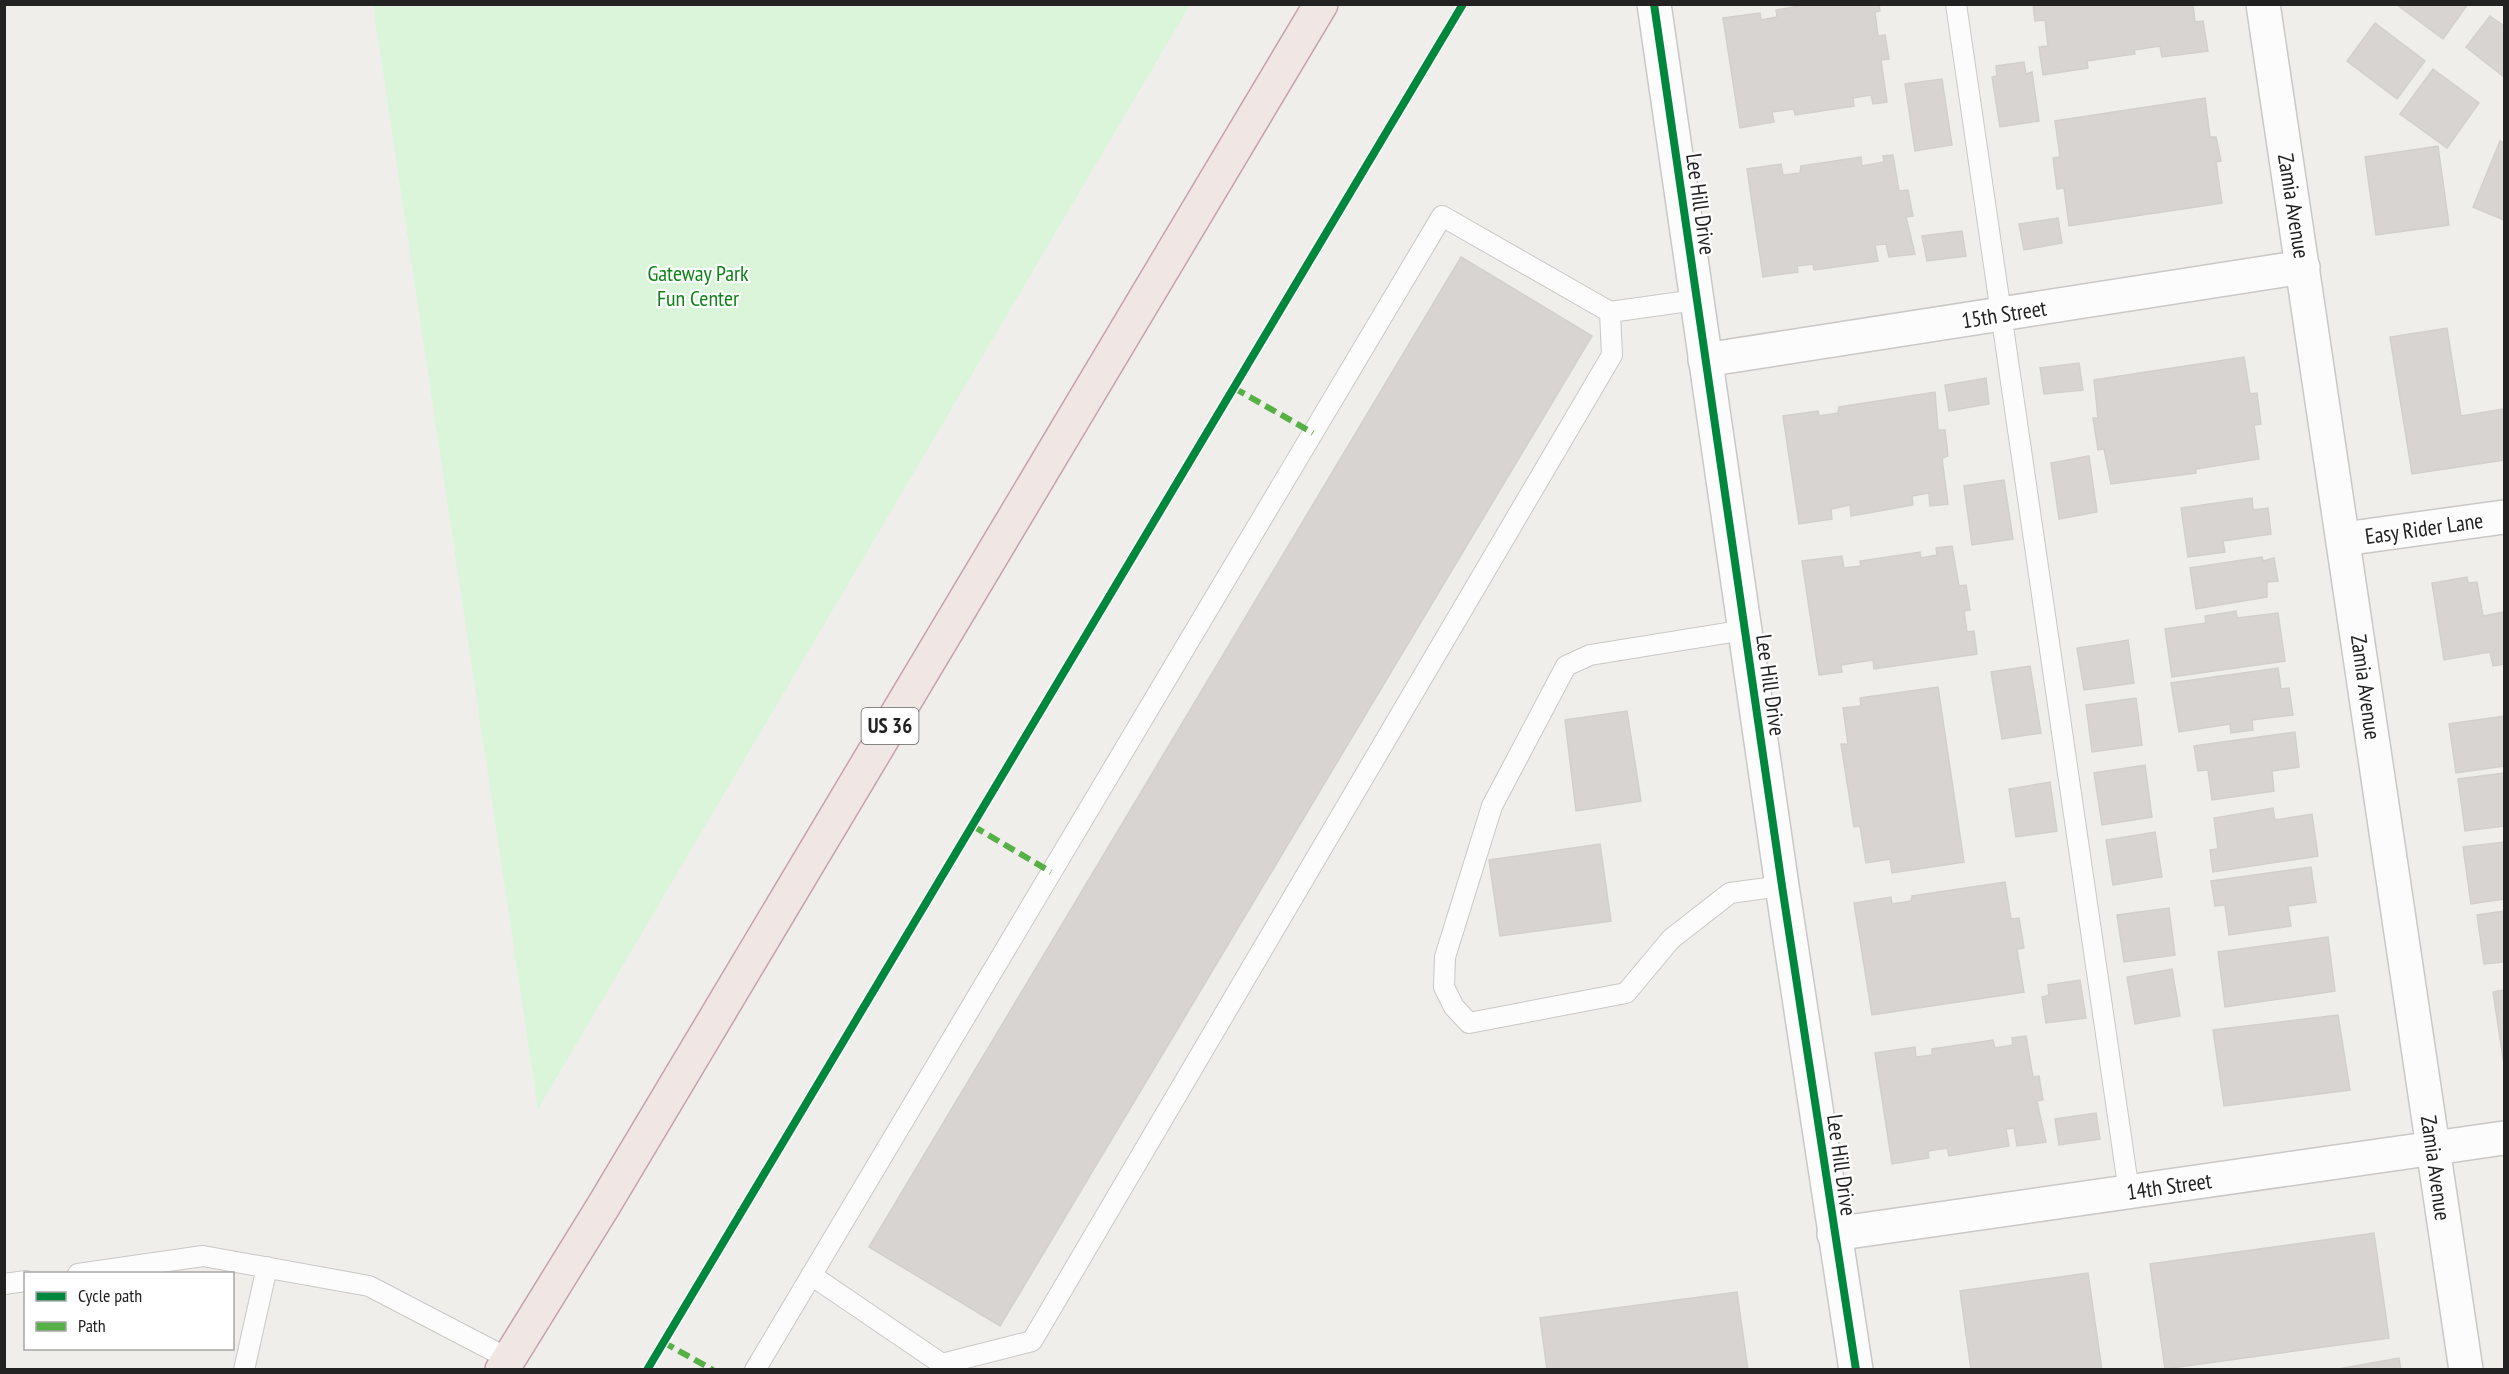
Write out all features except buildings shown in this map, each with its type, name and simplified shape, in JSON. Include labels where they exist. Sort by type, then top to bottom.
[{"type":"highway","name":"US 36","points":[[506,1364],[604,1205],[1321,4]]},
{"type":"street","name":"Lee Hill Drive","points":[[1654,4],[1782,886],[1856,1370]]},
{"type":"street","name":"Zamia Avenue","points":[[2263,4],[2466,1370]]},
{"type":"street","name":"15th Street","points":[[1705,360],[2303,267]]},
{"type":"street","name":"Easy Rider Lane","points":[[2344,539],[2505,517]]},
{"type":"street","name":"14th Street","points":[[1834,1234],[2505,1138]]},
{"type":"lane","points":[[1956,4],[2129,1192]]},
{"type":"lane","points":[[755,1370],[1442,216],[1610,312],[1696,300]]},
{"type":"lane","points":[[811,1275],[942,1364],[1032,1341],[1612,355],[1610,312]]},
{"type":"lane","points":[[1745,630],[1590,655],[1566,666],[1492,806],[1445,957],[1444,987],[1454,1007],[1469,1023],[1626,993],[1671,939],[1730,893],[1782,886]]},
{"type":"lane","points":[[92,1272],[203,1256],[369,1286],[506,1364]]},
{"type":"lane","points":[[244,1370],[267,1267]]},
{"type":"lane","points":[[4,1284],[24,1281]]},
{"type":"green space","name":"Gateway Park Fun Center","points":[[373,5],[1190,5],[538,1109]]},
{"type":"marked path","points":[[1234,388],[1313,433]]},
{"type":"marked path","points":[[973,826],[1051,872]]},
{"type":"marked path","points":[[663,1342],[713,1370]]},
{"type":"cycle path","points":[[647,1370],[1463,4]]},
{"type":"cycle path","points":[[1654,4],[1782,886],[1856,1370]]}]
